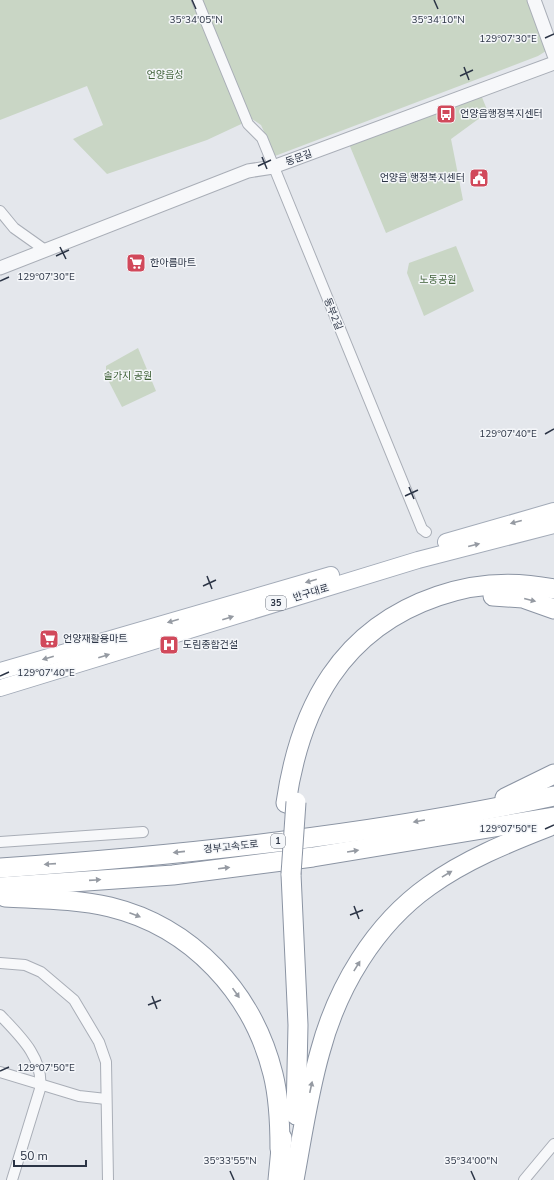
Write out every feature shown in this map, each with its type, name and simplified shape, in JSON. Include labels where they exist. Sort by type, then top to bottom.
[{"type":"highway","points":[[278,1180],[286,1087],[286,874],[294,760],[310,712],[334,672],[350,650],[371,631],[411,607],[459,590],[506,584],[554,589]]},
{"type":"highway","points":[[291,802],[325,708],[348,673],[382,638],[423,613],[441,606],[464,600],[510,596],[531,600],[554,609]]},
{"type":"highway","points":[[452,815],[502,799],[554,774]]},
{"type":"highway","name":"경부고속도로","points":[[0,868],[123,858],[312,838],[452,815],[554,796]]},
{"type":"highway","name":"경부고속도로","points":[[0,887],[173,875],[313,857],[554,817]]},
{"type":"highway","points":[[293,1180],[311,1088],[326,1033],[348,981],[374,941],[404,906],[444,876],[491,850],[554,825]]},
{"type":"highway","points":[[286,874],[298,1048],[293,1180]]},
{"type":"highway","points":[[0,896],[73,901],[121,910],[168,931],[200,953],[224,977],[236,992],[261,1038],[276,1086],[280,1119],[280,1149]]},
{"type":"main road","name":"반구대로","points":[[0,671],[554,511]]},
{"type":"main road","name":"반구대로","points":[[0,688],[418,560],[554,525]]},
{"type":"street","name":"동부2길","points":[[197,0],[248,124],[262,138],[393,461],[422,529],[426,532]]},
{"type":"street","points":[[534,0],[554,55]]},
{"type":"street","name":"동문길","points":[[0,268],[248,171],[273,167],[554,63]]},
{"type":"street","points":[[0,211],[14,228],[45,250]]},
{"type":"street","points":[[0,842],[143,832]]},
{"type":"street","points":[[0,963],[25,965],[41,972],[74,1000],[101,1048],[106,1062],[108,1180]]},
{"type":"street","points":[[0,1016],[29,1047],[41,1077],[12,1180]]},
{"type":"street","points":[[0,1072],[78,1096],[106,1099]]},
{"type":"street","points":[[524,1180],[554,1144]]},
{"type":"green space","name":"언양읍성","points":[[0,0],[528,0],[546,51],[538,56],[275,156],[261,125],[252,119],[207,140],[107,174],[73,139],[103,125],[87,86],[0,120]]},
{"type":"green space","points":[[481,95],[488,112],[451,139],[463,200],[386,233],[349,144]]},
{"type":"green space","name":"노동공원","points":[[456,246],[474,291],[424,316],[407,273],[409,263]]},
{"type":"green space","name":"솔가지 공원","points":[[138,348],[156,391],[122,407],[106,376],[106,366]]},
{"type":"place","name":"언양읍행정복지센터","points":[[446,114]]},
{"type":"place","name":"언양읍 행정복지센터","points":[[479,178]]},
{"type":"place","name":"한아름마트","points":[[136,263]]},
{"type":"place","name":"언양재활용마트","points":[[49,639]]},
{"type":"place","name":"도림종합건설","points":[[169,645]]}]
